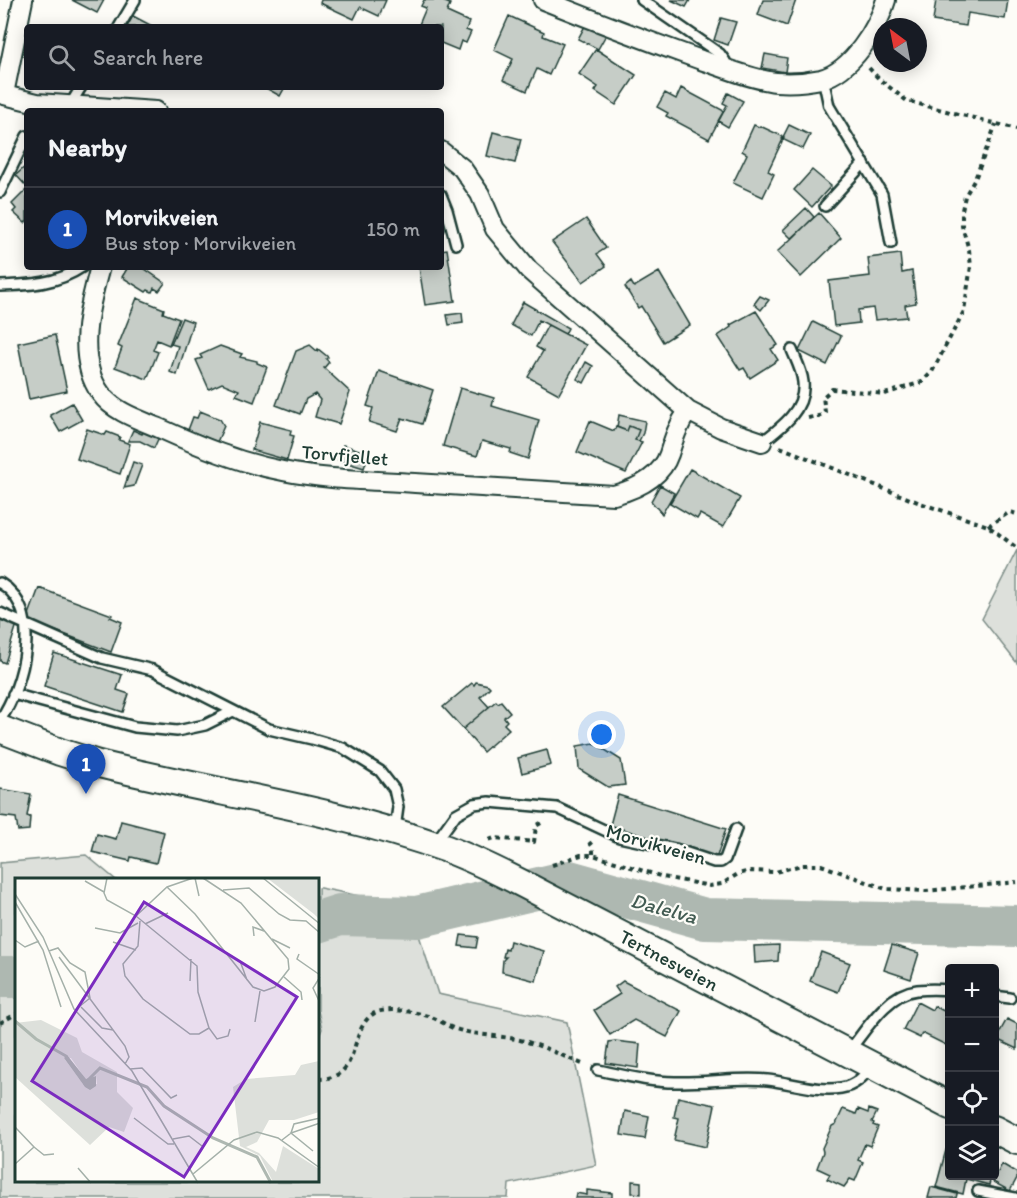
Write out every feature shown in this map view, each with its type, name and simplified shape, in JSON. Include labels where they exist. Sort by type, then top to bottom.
[{"type":"main road","points":[[0,729],[60,752],[128,771],[346,819],[434,845]]},
{"type":"main road","name":"Tertnesveien","points":[[434,845],[489,867],[945,1103]]},
{"type":"main road","points":[[999,1132],[1017,1141]]},
{"type":"street","points":[[23,0],[2,94],[38,107],[69,105],[112,108]]},
{"type":"street","points":[[543,0],[727,69],[774,82],[800,82],[824,78],[843,67],[856,54],[881,17],[886,0]]},
{"type":"street","points":[[444,153],[462,168],[480,194],[495,229],[529,270],[688,411],[721,428],[762,442]]},
{"type":"street","name":"Torvfjellet","points":[[99,270],[91,298],[87,340],[88,363],[101,395],[110,404],[128,414],[201,447],[284,472],[341,478],[614,495],[648,482],[659,470],[668,457],[674,435],[688,411]]},
{"type":"lane","points":[[120,24],[135,0]]},
{"type":"lane","points":[[642,0],[720,54],[727,69]]},
{"type":"lane","points":[[824,78],[828,106],[882,194],[891,243]]},
{"type":"lane","points":[[69,105],[79,90]]},
{"type":"lane","points":[[0,192],[24,142]]},
{"type":"lane","points":[[825,206],[864,163]]},
{"type":"lane","points":[[444,202],[456,244]]},
{"type":"lane","points":[[0,286],[50,282],[78,270]]},
{"type":"lane","points":[[762,442],[794,414],[803,393],[803,380],[792,350]]},
{"type":"lane","points":[[0,583],[10,589],[26,624],[24,661],[13,694],[0,720]]},
{"type":"lane","points":[[0,614],[102,658],[153,670],[269,729],[343,748],[380,771],[394,789],[398,807],[395,832]]},
{"type":"lane","points":[[13,694],[135,727],[177,731],[205,725],[233,711]]},
{"type":"lane","name":"Morvikveien","points":[[434,845],[456,814],[474,804],[489,802],[557,808],[619,837],[675,849],[714,862],[721,862],[725,859],[736,829]]},
{"type":"lane","points":[[848,1053],[886,1006],[902,994],[915,990],[945,990]]},
{"type":"lane","points":[[999,997],[1010,998]]},
{"type":"lane","points":[[598,1070],[673,1082],[728,1079],[767,1080],[818,1088],[842,1088],[857,1082],[873,1065]]},
{"type":"lane","points":[[978,1191],[1016,1198]]},
{"type":"path","points":[[856,54],[879,79],[908,101],[1017,129]]},
{"type":"path","points":[[794,414],[802,418],[823,415],[825,412],[823,397],[832,390],[885,394],[922,382],[932,372],[964,311],[971,266],[962,226],[962,210],[965,196],[975,179],[996,124]]},
{"type":"path","points":[[762,442],[786,449],[920,503],[988,526],[1017,548]]},
{"type":"path","points":[[988,526],[1010,512],[1017,514]]},
{"type":"path","points":[[487,842],[494,838],[534,842],[538,824],[550,825]]},
{"type":"path","points":[[587,840],[593,847],[593,855]]},
{"type":"path","points":[[552,865],[581,855],[593,855],[663,877],[710,886],[722,884],[738,874],[751,871],[775,872],[802,865],[821,864],[886,889],[926,891],[1017,882]]},
{"type":"path","points":[[320,1079],[327,1079],[342,1072],[351,1060],[364,1022],[374,1013],[384,1010],[431,1017],[457,1030],[520,1040],[598,1070]]},
{"type":"path","points":[[0,1023],[15,1015]]},
{"type":"shaded area","points":[[1017,550],[1017,663],[982,619]]},
{"type":"shaded area","points":[[86,855],[114,878],[15,878],[15,1183],[320,1183],[320,1034],[322,1029],[320,1020],[320,888],[380,900],[417,929],[438,994],[567,1022],[596,1165],[509,1184],[508,1198],[0,1198],[0,863]]},
{"type":"building","points":[[72,0],[104,0],[97,13]]},
{"type":"building","points":[[321,0],[386,0],[379,16],[360,7],[354,19],[320,3]]},
{"type":"building","points":[[424,0],[440,0],[450,4],[447,12],[469,22],[466,30],[471,32],[466,43],[461,41],[458,50],[444,44],[444,24],[419,24],[426,8],[421,6]]},
{"type":"building","points":[[671,0],[690,0],[686,7]]},
{"type":"building","points":[[763,0],[796,0],[787,26],[758,15]]},
{"type":"building","points":[[936,0],[1008,0],[1005,19],[968,13],[966,26],[933,21]]},
{"type":"building","points":[[133,16],[148,24],[129,24]]},
{"type":"building","points":[[509,16],[544,32],[543,36],[563,44],[549,75],[537,69],[527,91],[503,80],[513,59],[494,50]]},
{"type":"building","points":[[721,18],[736,22],[728,45],[714,40]]},
{"type":"building","points":[[585,26],[607,33],[598,49],[578,39]]},
{"type":"building","points":[[596,49],[636,75],[616,105],[595,91],[598,87],[579,74]]},
{"type":"building","points":[[765,54],[787,58],[785,72],[762,68]]},
{"type":"building","points":[[681,88],[724,111],[709,139],[666,116],[668,113],[657,107],[665,93],[676,99]]},
{"type":"building","points":[[269,90],[283,90],[280,96]]},
{"type":"building","points":[[728,93],[743,101],[728,127],[718,121],[727,105],[723,103]]},
{"type":"building","points":[[754,125],[784,137],[768,171],[774,174],[763,197],[733,183],[747,154],[742,151]]},
{"type":"building","points":[[789,125],[810,135],[803,149],[782,139]]},
{"type":"building","points":[[493,132],[521,139],[515,163],[487,156]]},
{"type":"building","points":[[24,168],[24,184],[16,175]]},
{"type":"building","points":[[812,170],[831,186],[812,207],[794,190]]},
{"type":"building","points":[[24,192],[24,222],[13,212],[16,209],[12,204]]},
{"type":"building","points":[[806,208],[814,217],[792,239],[783,230]]},
{"type":"building","points":[[819,213],[841,238],[801,277],[777,252]]},
{"type":"building","points":[[586,219],[606,248],[597,254],[606,266],[583,282],[552,242]]},
{"type":"building","points":[[447,249],[455,301],[425,305],[419,270],[444,270],[444,250]]},
{"type":"building","points":[[900,254],[902,273],[912,271],[916,303],[905,305],[907,317],[875,320],[873,308],[858,310],[859,323],[834,326],[829,281],[870,276],[868,258]]},
{"type":"building","points":[[126,270],[146,270],[165,283],[159,291],[154,288],[152,292],[148,290],[146,292],[122,277]]},
{"type":"building","points":[[659,272],[690,325],[663,342],[641,306],[638,308],[625,287],[631,282],[634,287]]},
{"type":"building","points":[[760,296],[769,300],[761,310],[754,304]]},
{"type":"building","points":[[137,298],[164,309],[163,313],[179,319],[169,345],[157,340],[153,350],[158,352],[147,379],[115,367],[122,348],[118,346]]},
{"type":"building","points":[[523,302],[568,328],[565,334],[539,320],[531,336],[511,325]]},
{"type":"building","points":[[756,311],[778,345],[771,349],[778,360],[750,378],[744,368],[740,370],[718,336],[731,327],[730,325]]},
{"type":"building","points":[[462,313],[463,323],[449,325],[447,315]]},
{"type":"building","points":[[182,318],[193,322],[177,375],[170,372],[178,346],[171,344]]},
{"type":"building","points":[[813,322],[841,336],[827,365],[799,351]]},
{"type":"building","points":[[548,325],[586,345],[559,394],[528,377],[543,351],[536,347]]},
{"type":"building","points":[[55,335],[67,391],[29,399],[18,343]]},
{"type":"building","points":[[310,345],[328,357],[326,359],[329,362],[324,368],[350,392],[339,424],[315,417],[320,400],[315,394],[306,399],[300,414],[276,405],[296,351]]},
{"type":"building","points":[[220,346],[242,354],[240,357],[257,361],[267,367],[254,402],[236,395],[239,390],[222,383],[209,389],[196,360],[202,358],[200,355]]},
{"type":"building","points":[[586,362],[593,366],[584,383],[577,379]]},
{"type":"building","points":[[379,371],[433,390],[422,424],[402,418],[397,431],[369,422],[373,408],[367,406]]},
{"type":"building","points":[[460,388],[494,398],[492,406],[539,420],[528,459],[510,453],[511,449],[482,441],[477,456],[443,446]]},
{"type":"building","points":[[72,403],[82,420],[60,432],[50,415]]},
{"type":"building","points":[[200,411],[220,419],[224,426],[217,442],[188,430],[193,417],[197,418]]},
{"type":"building","points":[[619,415],[645,421],[639,441],[635,440],[639,430],[629,426],[627,431],[617,427]]},
{"type":"building","points":[[590,421],[614,431],[616,427],[627,431],[629,426],[639,430],[635,440],[642,442],[626,473],[577,452]]},
{"type":"building","points":[[260,422],[291,430],[290,435],[294,436],[287,460],[252,450]]},
{"type":"building","points":[[87,429],[105,435],[107,432],[130,444],[120,474],[77,459]]},
{"type":"building","points":[[133,430],[142,434],[144,431],[159,437],[154,448],[140,441],[128,441]]},
{"type":"building","points":[[343,445],[369,453],[364,468],[338,460]]},
{"type":"building","points":[[133,462],[142,465],[134,486],[124,488]]},
{"type":"building","points":[[690,469],[740,498],[723,527],[700,514],[697,519],[670,503]]},
{"type":"building","points":[[660,485],[674,493],[662,514],[651,501]]},
{"type":"building","points":[[39,588],[112,615],[110,617],[122,622],[111,652],[27,620]]},
{"type":"building","points":[[0,619],[17,624],[5,663],[0,661]]},
{"type":"building","points":[[54,653],[122,675],[117,690],[129,694],[123,712],[44,686]]},
{"type":"building","points":[[476,682],[490,687],[480,697],[489,707],[463,729],[443,707]]},
{"type":"building","points":[[496,701],[498,703],[501,701],[510,712],[504,717],[507,721],[504,724],[509,729],[483,752],[463,729]]},
{"type":"building","points":[[594,743],[621,760],[625,785],[608,787],[579,769],[577,746]]},
{"type":"building","points":[[547,750],[551,765],[522,773],[518,758]]},
{"type":"building","points":[[0,789],[31,794],[27,816],[30,817],[29,830],[18,831],[16,818],[0,816]]},
{"type":"building","points":[[618,795],[726,829],[716,859],[610,825]]},
{"type":"building","points":[[121,821],[164,832],[156,863],[131,857],[130,861],[92,852],[97,834],[116,839]]},
{"type":"building","points":[[461,935],[478,937],[476,948],[459,946]]},
{"type":"building","points":[[510,941],[544,951],[536,981],[502,972],[503,960],[506,957],[503,957],[505,949],[508,950]]},
{"type":"building","points":[[779,945],[778,961],[755,963],[754,946]]},
{"type":"building","points":[[892,945],[919,953],[911,979],[884,970]]},
{"type":"building","points":[[821,952],[850,963],[838,992],[810,981]]},
{"type":"building","points":[[623,981],[681,1011],[667,1037],[634,1020],[610,1035],[594,1010],[620,994],[615,987]]},
{"type":"building","points":[[917,1002],[932,1010],[934,1006],[945,1012],[945,1044],[922,1033],[920,1038],[903,1030]]},
{"type":"building","points":[[1007,1019],[1017,1024],[1017,1049],[999,1040],[999,1034]]},
{"type":"building","points":[[609,1042],[640,1044],[638,1068],[606,1063]]},
{"type":"building","points":[[678,1097],[715,1105],[706,1147],[674,1140],[679,1118],[674,1117]]},
{"type":"building","points":[[843,1109],[856,1114],[858,1109],[868,1113],[869,1109],[877,1112],[872,1122],[878,1127],[870,1146],[865,1144],[858,1160],[863,1162],[855,1181],[850,1179],[844,1187],[827,1179],[830,1174],[817,1168],[823,1152],[822,1148]]},
{"type":"building","points":[[625,1111],[649,1116],[645,1139],[621,1135]]},
{"type":"building","points":[[945,1154],[945,1180],[966,1180],[963,1194],[936,1187]]},
{"type":"building","points":[[1002,1164],[1017,1173],[1017,1178],[1010,1191],[993,1182],[999,1180],[999,1170]]},
{"type":"building","points":[[970,1180],[990,1180],[989,1185]]},
{"type":"building","points":[[632,1181],[641,1182],[641,1194],[632,1193]]},
{"type":"building","points":[[931,1187],[957,1194],[956,1198],[928,1198]]},
{"type":"building","points":[[587,1190],[612,1193],[612,1198],[575,1198],[576,1193],[587,1195]]},
{"type":"waterway","name":"Dalelva","points":[[320,921],[340,915],[417,917],[569,881],[705,919],[1017,926]]},
{"type":"waterway","name":"Dalelva","points":[[0,977],[15,977]]},
{"type":"place","name":"Morvikveien","points":[[86,794]]}]
